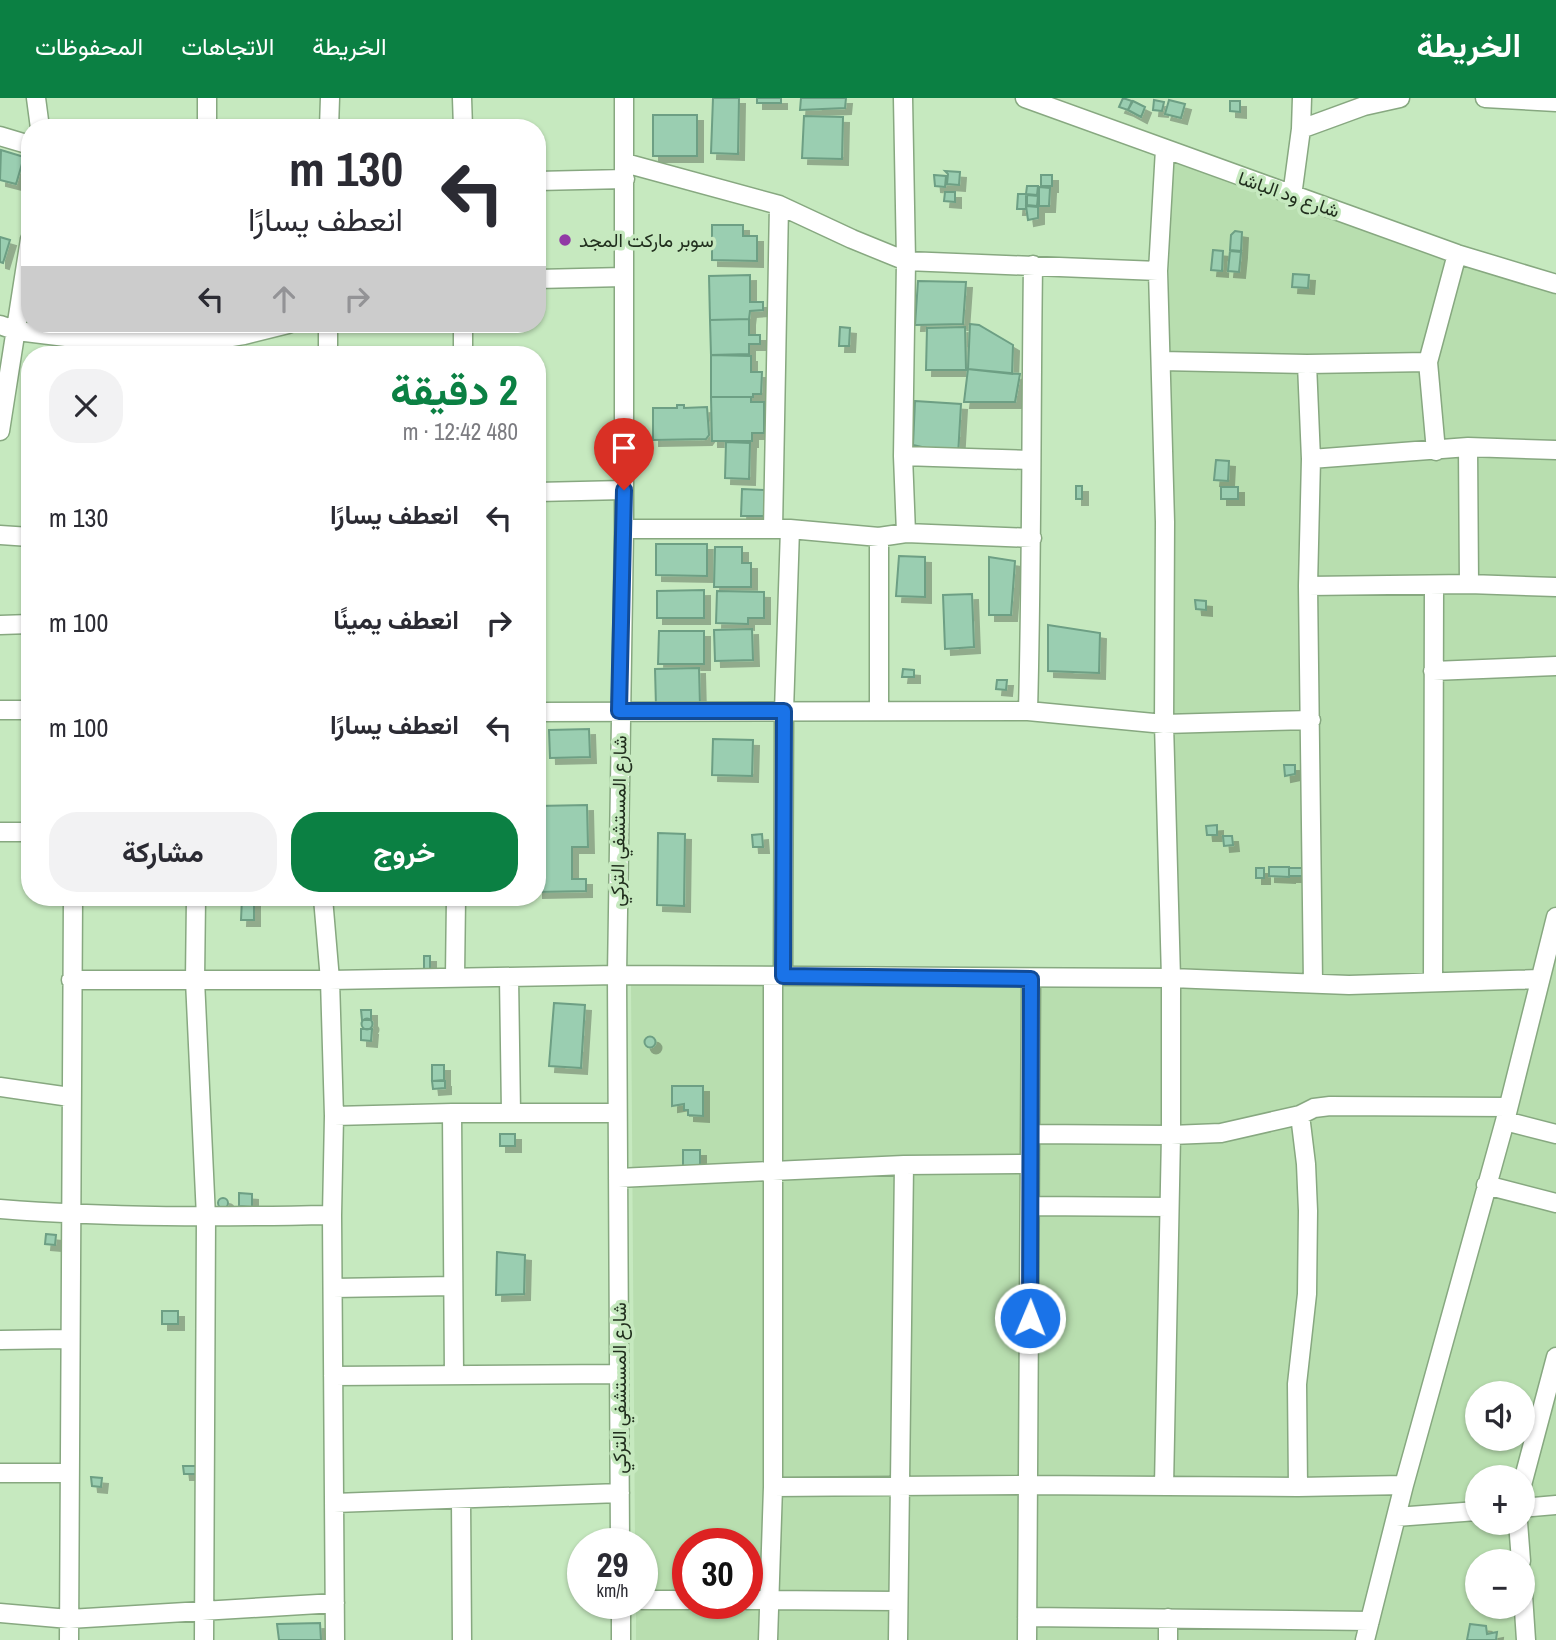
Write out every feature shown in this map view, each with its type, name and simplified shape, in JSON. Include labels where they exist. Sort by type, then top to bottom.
[{"type":"street","points":[[36,98],[39,119]]},
{"type":"street","points":[[207,98],[207,119]]},
{"type":"street","points":[[329,119],[330,98]]},
{"type":"street","points":[[462,98],[463,119]]},
{"type":"street","name":"شارع المستشفي التركي","points":[[620,1528],[616,1113],[619,711],[624,529],[624,98]]},
{"type":"street","points":[[904,98],[906,261],[903,456],[906,534]]},
{"type":"street","name":"شارع ود الباشا","points":[[1025,98],[1457,254],[1556,284]]},
{"type":"street","points":[[1292,196],[1301,129],[1302,98]]},
{"type":"street","points":[[1301,129],[1364,106],[1400,98]]},
{"type":"street","points":[[1485,98],[1556,102]]},
{"type":"street","points":[[0,136],[21,142]]},
{"type":"street","points":[[1164,1486],[1171,1135],[1171,978],[1164,724],[1166,522],[1158,271],[1165,149]]},
{"type":"street","points":[[546,180],[625,171],[779,205],[906,261],[1158,271]]},
{"type":"street","points":[[768,1640],[773,1487],[772,1170],[784,711],[779,205]]},
{"type":"street","points":[[1436,451],[1429,362],[1457,254]]},
{"type":"street","points":[[1028,711],[1032,538],[1032,265]]},
{"type":"street","points":[[0,431],[8,328],[21,275]]},
{"type":"street","points":[[546,279],[624,277]]},
{"type":"street","points":[[41,333],[74,338],[205,340],[252,333]]},
{"type":"street","points":[[1161,361],[1307,364],[1429,362]]},
{"type":"street","points":[[1307,364],[1311,458],[1308,586],[1312,984]]},
{"type":"street","points":[[1311,458],[1468,447],[1556,450]]},
{"type":"street","points":[[1468,447],[1469,584]]},
{"type":"street","points":[[903,456],[1030,460]]},
{"type":"street","points":[[546,492],[624,490]]},
{"type":"street","points":[[624,529],[781,529],[879,537],[906,534],[1032,538]]},
{"type":"street","points":[[0,535],[21,536]]},
{"type":"street","points":[[879,537],[879,711]]},
{"type":"street","points":[[1433,981],[1434,584]]},
{"type":"street","points":[[1308,586],[1469,584],[1556,587]]},
{"type":"street","points":[[0,625],[21,624]]},
{"type":"street","points":[[1433,671],[1556,666]]},
{"type":"street","points":[[0,710],[21,710]]},
{"type":"street","points":[[546,712],[1028,711],[1164,724],[1311,720]]},
{"type":"street","points":[[0,832],[21,832]]},
{"type":"street","points":[[69,1640],[73,906]]},
{"type":"street","points":[[196,906],[195,980],[206,1217],[204,1640]]},
{"type":"street","points":[[324,906],[330,980],[334,1116],[332,1216],[335,1640]]},
{"type":"street","points":[[455,976],[456,906]]},
{"type":"street","points":[[1365,1640],[1556,917]]},
{"type":"street","points":[[71,980],[330,980],[617,975],[1171,978],[1401,985],[1433,981],[1540,979]]},
{"type":"street","points":[[509,977],[511,1112]]},
{"type":"street","points":[[1027,1640],[1031,979]]},
{"type":"street","points":[[0,1087],[70,1097]]},
{"type":"street","points":[[1030,1134],[1221,1133],[1300,1115],[1314,1108],[1330,1105],[1506,1114],[1556,1134]]},
{"type":"street","points":[[334,1116],[511,1112],[616,1113]]},
{"type":"street","points":[[452,1113],[454,1375]]},
{"type":"street","points":[[1298,1487],[1297,1384],[1307,1294],[1308,1211],[1300,1115]]},
{"type":"street","points":[[618,1178],[904,1165],[1030,1164]]},
{"type":"street","points":[[898,1640],[904,1165]]},
{"type":"street","points":[[1486,1185],[1556,1203]]},
{"type":"street","points":[[1031,1206],[1169,1207]]},
{"type":"street","points":[[0,1209],[71,1214],[206,1217],[332,1216]]},
{"type":"street","points":[[333,1288],[453,1286]]},
{"type":"street","points":[[0,1340],[69,1339]]},
{"type":"street","points":[[1527,1465],[1556,1357]]},
{"type":"street","points":[[333,1377],[618,1374]]},
{"type":"street","points":[[0,1473],[69,1474]]},
{"type":"street","points":[[773,1487],[1404,1485]]},
{"type":"street","points":[[334,1503],[620,1493]]},
{"type":"street","points":[[461,1499],[463,1640]]},
{"type":"street","points":[[1535,1507],[1556,1505]]},
{"type":"street","points":[[1396,1517],[1465,1512]]},
{"type":"street","points":[[763,1600],[898,1601]]},
{"type":"street","points":[[0,1613],[69,1619],[335,1603]]},
{"type":"street","points":[[1027,1617],[1370,1620]]},
{"type":"street","points":[[1168,1618],[1168,1640]]},
{"type":"street","points":[[621,1619],[621,1640]]},
{"type":"street","points":[[1525,1619],[1527,1640]]},
{"type":"shaded area","points":[[1171,162],[1556,286],[1556,1640],[636,1640],[636,1619],[658,1619],[658,1528],[635,1528],[631,985],[1167,969],[1163,640]]},
{"type":"building","points":[[713,98],[739,98],[738,154],[711,153]]},
{"type":"building","points":[[757,98],[781,98],[781,103],[757,103]]},
{"type":"building","points":[[801,98],[846,98],[845,108],[800,110]]},
{"type":"building","points":[[1123,98],[1132,101],[1128,110],[1119,107]]},
{"type":"building","points":[[1154,100],[1164,102],[1162,111],[1153,110]]},
{"type":"building","points":[[1169,100],[1185,104],[1181,118],[1165,114]]},
{"type":"building","points":[[1133,101],[1145,107],[1141,117],[1128,110]]},
{"type":"building","points":[[1230,101],[1240,101],[1240,112],[1230,111]]},
{"type":"building","points":[[653,115],[697,115],[697,156],[653,156]]},
{"type":"building","points":[[804,116],[843,117],[842,159],[802,158]]},
{"type":"building","points":[[1,150],[21,156],[16,184],[0,180]]},
{"type":"building","points":[[945,171],[960,172],[959,185],[947,184],[948,174]]},
{"type":"building","points":[[934,175],[946,176],[945,187],[935,186]]},
{"type":"building","points":[[1041,175],[1052,175],[1052,186],[1041,186]]},
{"type":"building","points":[[1027,186],[1038,186],[1037,195],[1026,194]]},
{"type":"building","points":[[1039,187],[1050,188],[1049,206],[1039,206]]},
{"type":"building","points":[[945,192],[955,192],[955,202],[944,201]]},
{"type":"building","points":[[1018,194],[1026,194],[1026,209],[1017,209]]},
{"type":"building","points":[[1027,195],[1038,196],[1037,206],[1027,205]]},
{"type":"building","points":[[1026,206],[1038,207],[1038,218],[1028,220]]},
{"type":"building","points":[[712,225],[743,225],[743,236],[757,236],[757,261],[712,260]]},
{"type":"building","points":[[1235,231],[1242,232],[1241,251],[1230,250],[1231,235]]},
{"type":"building","points":[[0,237],[10,240],[3,263],[0,262]]},
{"type":"building","points":[[1213,250],[1223,251],[1222,271],[1211,270]]},
{"type":"building","points":[[1230,251],[1241,252],[1239,272],[1228,271]]},
{"type":"building","points":[[1293,274],[1309,275],[1308,288],[1292,287]]},
{"type":"building","points":[[750,275],[750,302],[763,302],[763,310],[750,311],[749,319],[710,320],[709,276]]},
{"type":"building","points":[[918,281],[966,282],[963,324],[915,325]]},
{"type":"building","points":[[749,319],[749,335],[760,335],[760,344],[749,344],[749,354],[711,355],[710,320]]},
{"type":"building","points":[[970,324],[979,325],[1013,345],[1012,374],[968,369]]},
{"type":"building","points":[[840,327],[850,328],[849,346],[839,346]]},
{"type":"building","points":[[965,327],[966,370],[926,370],[927,328]]},
{"type":"building","points":[[711,355],[751,356],[751,372],[762,372],[761,394],[753,394],[753,397],[711,397]]},
{"type":"building","points":[[968,369],[1020,374],[1015,402],[964,402]]},
{"type":"building","points":[[711,397],[751,397],[751,402],[764,402],[764,433],[752,433],[752,441],[712,441]]},
{"type":"building","points":[[915,401],[961,404],[958,455],[913,445]]},
{"type":"building","points":[[677,405],[684,405],[684,408],[707,407],[709,435],[706,439],[653,440],[653,408],[677,408]]},
{"type":"building","points":[[726,442],[750,443],[749,479],[725,478]]},
{"type":"building","points":[[1216,460],[1229,461],[1228,481],[1214,480]]},
{"type":"building","points":[[1076,486],[1082,486],[1082,499],[1076,499]]},
{"type":"building","points":[[1221,487],[1238,487],[1238,499],[1221,499]]},
{"type":"building","points":[[742,489],[765,490],[764,516],[741,516]]},
{"type":"building","points":[[656,544],[707,544],[707,576],[656,575]]},
{"type":"building","points":[[715,547],[742,547],[742,563],[751,563],[751,587],[714,587]]},
{"type":"building","points":[[899,556],[925,557],[925,597],[896,596]]},
{"type":"building","points":[[989,557],[1015,561],[1011,615],[989,615]]},
{"type":"building","points":[[704,590],[704,618],[657,618],[657,591]]},
{"type":"building","points":[[717,591],[764,592],[764,618],[748,618],[748,624],[716,623]]},
{"type":"building","points":[[972,594],[974,647],[945,649],[943,595]]},
{"type":"building","points":[[1195,600],[1206,601],[1206,610],[1196,609]]},
{"type":"building","points":[[1048,625],[1100,633],[1099,673],[1048,671]]},
{"type":"building","points":[[752,629],[753,660],[715,661],[714,630]]},
{"type":"building","points":[[659,631],[704,631],[704,664],[658,664]]},
{"type":"building","points":[[699,668],[700,706],[656,707],[655,669]]},
{"type":"building","points":[[903,669],[914,670],[914,677],[902,677]]},
{"type":"building","points":[[997,680],[1007,680],[1006,690],[996,689]]},
{"type":"building","points":[[589,729],[590,757],[550,758],[549,730]]},
{"type":"building","points":[[713,739],[753,740],[752,776],[712,775]]},
{"type":"building","points":[[1284,765],[1295,765],[1295,774],[1285,776]]},
{"type":"building","points":[[587,805],[588,847],[572,847],[572,879],[586,879],[586,891],[546,892],[546,806]]},
{"type":"building","points":[[1217,825],[1217,835],[1207,835],[1206,826]]},
{"type":"building","points":[[658,833],[685,834],[684,906],[657,905]]},
{"type":"building","points":[[762,834],[763,847],[753,847],[752,835]]},
{"type":"building","points":[[1223,836],[1232,836],[1233,845],[1224,846]]},
{"type":"building","points":[[1269,867],[1289,867],[1289,877],[1269,876]]},
{"type":"building","points":[[1256,868],[1264,868],[1264,878],[1256,878]]},
{"type":"building","points":[[1289,868],[1302,868],[1303,876],[1289,876]]},
{"type":"building","points":[[242,906],[254,906],[254,920],[241,920]]},
{"type":"building","points":[[424,956],[430,956],[430,969],[427,970],[424,968]]},
{"type":"building","points":[[554,1003],[585,1005],[581,1068],[549,1066]]},
{"type":"building","points":[[361,1010],[371,1010],[371,1020],[362,1020]]},
{"type":"building","points":[[367,1019],[371,1020],[371,1028],[367,1029],[363,1028],[362,1024],[363,1020]]},
{"type":"building","points":[[361,1029],[372,1029],[371,1041],[361,1040]]},
{"type":"building","points":[[650,1037],[654,1038],[654,1046],[650,1047],[646,1046],[645,1042],[646,1038]]},
{"type":"building","points":[[432,1065],[444,1065],[444,1080],[432,1081]]},
{"type":"building","points":[[432,1081],[445,1081],[445,1088],[433,1089]]},
{"type":"building","points":[[672,1086],[703,1086],[703,1116],[688,1115],[684,1104],[672,1106]]},
{"type":"building","points":[[500,1134],[515,1134],[515,1146],[500,1146]]},
{"type":"building","points":[[683,1150],[700,1150],[700,1166],[683,1166]]},
{"type":"building","points":[[239,1193],[252,1194],[252,1207],[239,1206]]},
{"type":"building","points":[[223,1198],[227,1199],[227,1207],[223,1208],[219,1207],[218,1203],[219,1199]]},
{"type":"building","points":[[46,1234],[56,1235],[55,1245],[45,1244]]},
{"type":"building","points":[[497,1252],[525,1255],[524,1294],[496,1295]]},
{"type":"building","points":[[162,1311],[178,1311],[178,1324],[162,1324]]},
{"type":"building","points":[[183,1466],[198,1466],[198,1474],[184,1474]]},
{"type":"building","points":[[91,1477],[102,1478],[101,1487],[92,1486]]},
{"type":"building","points":[[320,1623],[321,1640],[279,1640],[277,1624]]},
{"type":"building","points":[[1470,1624],[1486,1626],[1487,1634],[1497,1632],[1496,1640],[1467,1640]]},
{"type":"place","name":"سوبر ماركت المجد","points":[[565,240]]},
{"type":"route","points":[[624,490],[619,711],[784,711],[783,976],[1031,979],[1030,1318]]}]
